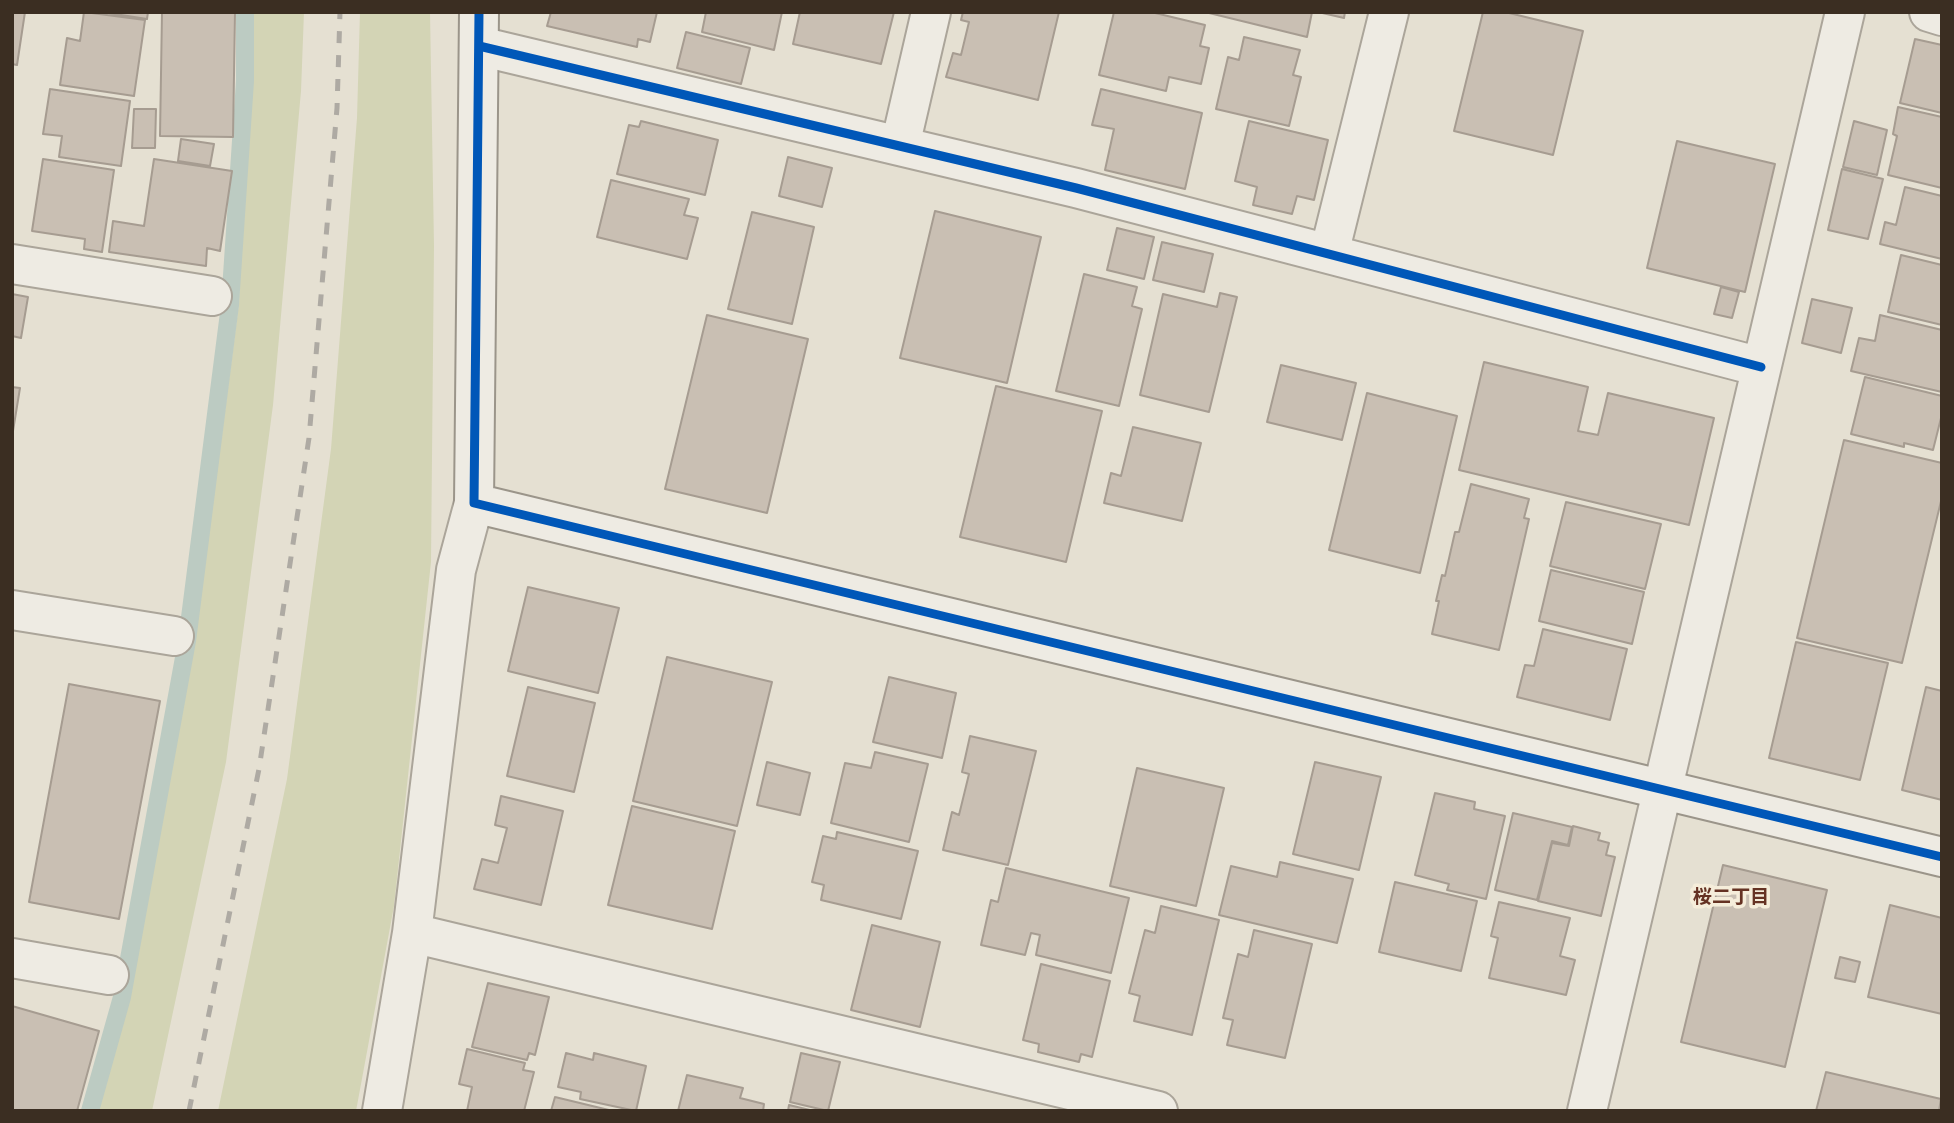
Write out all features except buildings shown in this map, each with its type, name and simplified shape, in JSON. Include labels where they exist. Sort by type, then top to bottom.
[{"type":"street","points":[[900,146],[931,12]]},
{"type":"street","points":[[1329,254],[1389,12]]},
{"type":"street","points":[[1587,1111],[1845,12]]},
{"type":"street","points":[[1929,12],[1942,16]]},
{"type":"street","points":[[382,1111],[412,933],[456,570],[474,503],[479,29],[900,146],[1076,188],[1761,367]]},
{"type":"street","points":[[12,264],[212,296]]},
{"type":"street","points":[[474,503],[1942,857]]},
{"type":"street","points":[[12,610],[174,636]]},
{"type":"street","points":[[412,933],[1158,1111]]},
{"type":"street","points":[[12,958],[109,975]]},
{"type":"green space","points":[[247,12],[304,12],[301,91],[273,405],[226,762],[152,1111],[96,1111],[128,1000],[195,640],[239,303]]},
{"type":"green space","points":[[360,12],[430,12],[434,246],[431,562],[394,906],[356,1111],[218,1111],[287,779],[331,449],[357,118]]},
{"type":"waterway","points":[[90,1111],[122,997],[187,641],[230,305],[245,81],[245,12]]},
{"type":"railway","points":[[189,1111],[259,769],[309,438],[337,108],[340,12]]},
{"type":"cycle path","points":[[479,12],[474,503],[1942,857]]},
{"type":"cycle path","points":[[479,46],[1076,188],[1761,367]]},
{"type":"district","name":"桜二丁目","points":[[1731,897]]}]
